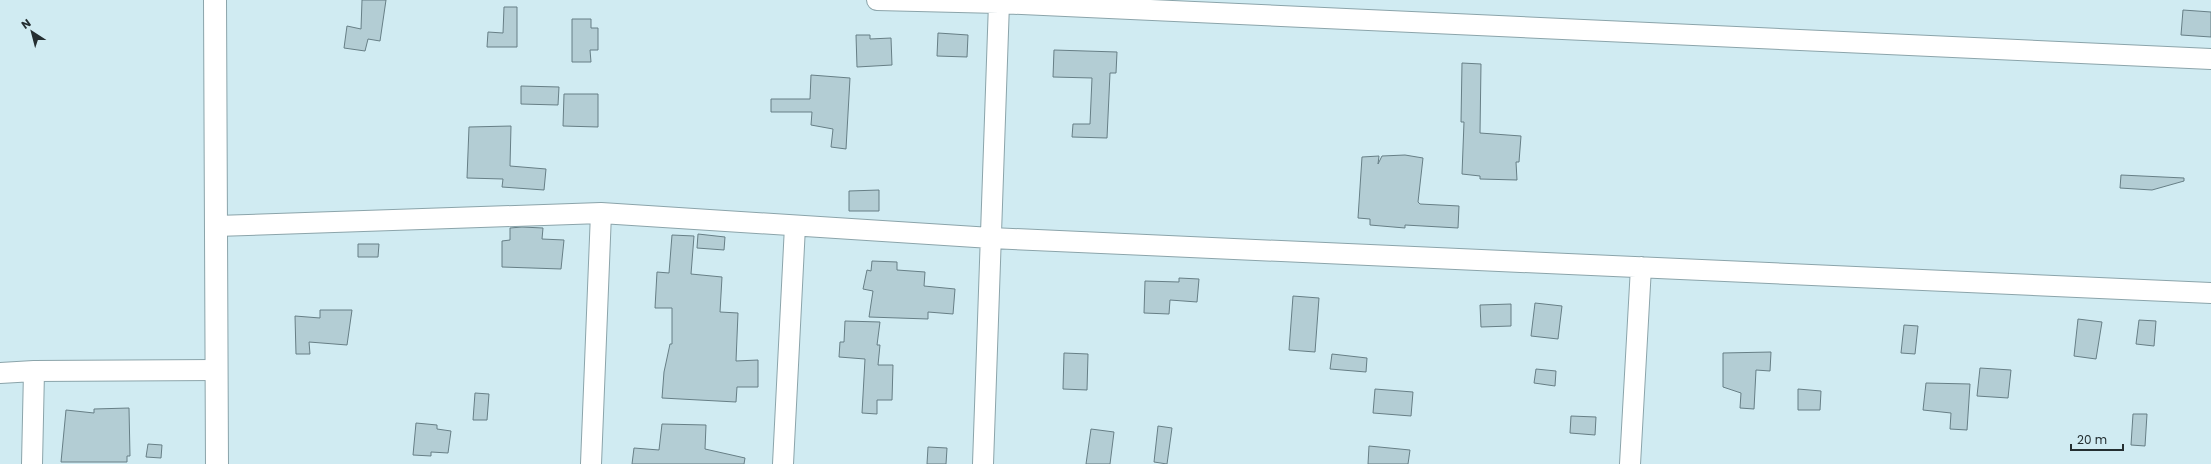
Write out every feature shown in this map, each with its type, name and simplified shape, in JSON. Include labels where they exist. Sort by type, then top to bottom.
[{"type":"highway","points":[[216,0],[217,464]]},
{"type":"street","points":[[877,0],[1145,5],[2211,59]]},
{"type":"street","points":[[983,464],[999,3]]},
{"type":"street","points":[[216,226],[601,213],[991,238],[2211,293]]},
{"type":"street","points":[[591,464],[601,213]]},
{"type":"street","points":[[783,464],[795,226]]},
{"type":"street","points":[[1630,464],[1641,267]]},
{"type":"street","points":[[0,373],[34,371],[216,370]]},
{"type":"street","points":[[32,464],[34,371]]},
{"type":"building","points":[[362,0],[386,0],[380,41],[368,39],[365,51],[344,48],[347,26],[361,29]]},
{"type":"building","points":[[504,7],[517,7],[517,47],[487,47],[488,32],[503,33]]},
{"type":"building","points":[[2183,10],[2211,12],[2211,37],[2181,35]]},
{"type":"building","points":[[572,19],[591,19],[591,28],[598,28],[598,50],[590,50],[591,62],[572,62]]},
{"type":"building","points":[[938,33],[968,35],[967,57],[937,56]]},
{"type":"building","points":[[856,35],[870,35],[870,39],[891,38],[892,65],[857,67]]},
{"type":"building","points":[[1054,50],[1117,52],[1116,73],[1110,73],[1107,138],[1072,137],[1073,124],[1090,124],[1092,78],[1053,77]]},
{"type":"building","points":[[1462,63],[1481,64],[1480,133],[1521,136],[1519,162],[1516,162],[1517,180],[1480,179],[1480,176],[1462,174],[1464,122],[1461,122]]},
{"type":"building","points":[[811,75],[850,78],[846,149],[831,147],[833,129],[811,125],[812,112],[771,112],[771,99],[810,99]]},
{"type":"building","points":[[521,86],[559,87],[558,105],[521,104]]},
{"type":"building","points":[[564,94],[598,94],[598,127],[563,126]]},
{"type":"building","points":[[511,126],[510,166],[546,169],[544,190],[502,187],[503,179],[467,178],[469,127]]},
{"type":"building","points":[[1405,155],[1423,158],[1418,202],[1420,204],[1459,206],[1458,228],[1405,225],[1405,228],[1370,225],[1370,219],[1358,218],[1362,157],[1379,156],[1378,164],[1382,156]]},
{"type":"building","points":[[2121,175],[2184,178],[2184,181],[2152,190],[2120,188]]},
{"type":"building","points":[[879,190],[879,211],[849,211],[849,191]]},
{"type":"building","points":[[510,228],[543,228],[542,239],[564,240],[561,269],[502,267],[502,241],[510,240]]},
{"type":"building","points":[[698,234],[725,237],[724,250],[697,248]]},
{"type":"building","points":[[672,235],[694,236],[691,274],[722,277],[720,312],[738,313],[736,361],[758,360],[758,387],[737,387],[736,402],[662,398],[664,372],[670,344],[672,344],[672,308],[655,308],[657,272],[669,273]]},
{"type":"building","points":[[358,244],[379,244],[378,257],[358,257]]},
{"type":"building","points":[[872,261],[897,262],[897,270],[925,272],[924,286],[955,289],[953,314],[928,312],[928,319],[869,317],[873,291],[863,289],[867,270],[871,271]]},
{"type":"building","points":[[1179,278],[1199,279],[1197,302],[1170,300],[1169,314],[1144,313],[1145,281],[1179,282]]},
{"type":"building","points":[[1293,296],[1319,298],[1315,352],[1289,350]]},
{"type":"building","points":[[1535,303],[1562,306],[1558,339],[1531,336]]},
{"type":"building","points":[[1511,304],[1511,326],[1481,327],[1480,305]]},
{"type":"building","points":[[320,310],[352,310],[347,345],[309,342],[310,354],[296,354],[295,316],[320,318]]},
{"type":"building","points":[[2078,319],[2102,322],[2096,359],[2074,356]]},
{"type":"building","points":[[2139,320],[2156,321],[2154,346],[2136,344]]},
{"type":"building","points":[[845,321],[880,322],[877,345],[880,345],[878,365],[893,365],[892,400],[877,400],[877,414],[862,413],[865,359],[839,357],[840,342],[844,342]]},
{"type":"building","points":[[1904,325],[1918,326],[1915,354],[1901,353]]},
{"type":"building","points":[[1771,352],[1770,371],[1756,370],[1754,409],[1740,408],[1741,393],[1723,387],[1723,353]]},
{"type":"building","points":[[1064,353],[1088,354],[1087,390],[1063,389]]},
{"type":"building","points":[[1332,354],[1367,358],[1366,372],[1330,369]]},
{"type":"building","points":[[1980,368],[2011,370],[2008,398],[1977,396]]},
{"type":"building","points":[[1536,369],[1556,371],[1555,386],[1534,383]]},
{"type":"building","points":[[1926,383],[1970,384],[1967,430],[1950,429],[1951,413],[1923,410]]},
{"type":"building","points":[[1375,389],[1413,392],[1411,416],[1373,413]]},
{"type":"building","points":[[1798,389],[1821,391],[1820,410],[1798,410]]},
{"type":"building","points":[[475,393],[489,394],[487,420],[473,420]]},
{"type":"building","points":[[129,408],[130,456],[127,456],[127,462],[61,462],[66,410],[94,413],[94,409]]},
{"type":"building","points":[[2133,414],[2147,414],[2145,446],[2131,445]]},
{"type":"building","points":[[1571,416],[1596,417],[1595,435],[1570,433]]},
{"type":"building","points":[[416,423],[437,425],[437,429],[451,431],[448,453],[431,452],[431,456],[413,455]]},
{"type":"building","points":[[662,424],[706,425],[705,449],[745,458],[744,464],[632,464],[634,448],[659,450]]},
{"type":"building","points":[[1158,426],[1172,428],[1167,464],[1154,462]]},
{"type":"building","points":[[1091,429],[1114,432],[1110,464],[1086,464]]},
{"type":"building","points":[[148,444],[162,445],[161,458],[146,457]]},
{"type":"building","points":[[1369,446],[1410,450],[1408,464],[1368,464]]},
{"type":"building","points":[[928,447],[947,448],[946,464],[927,464]]}]
